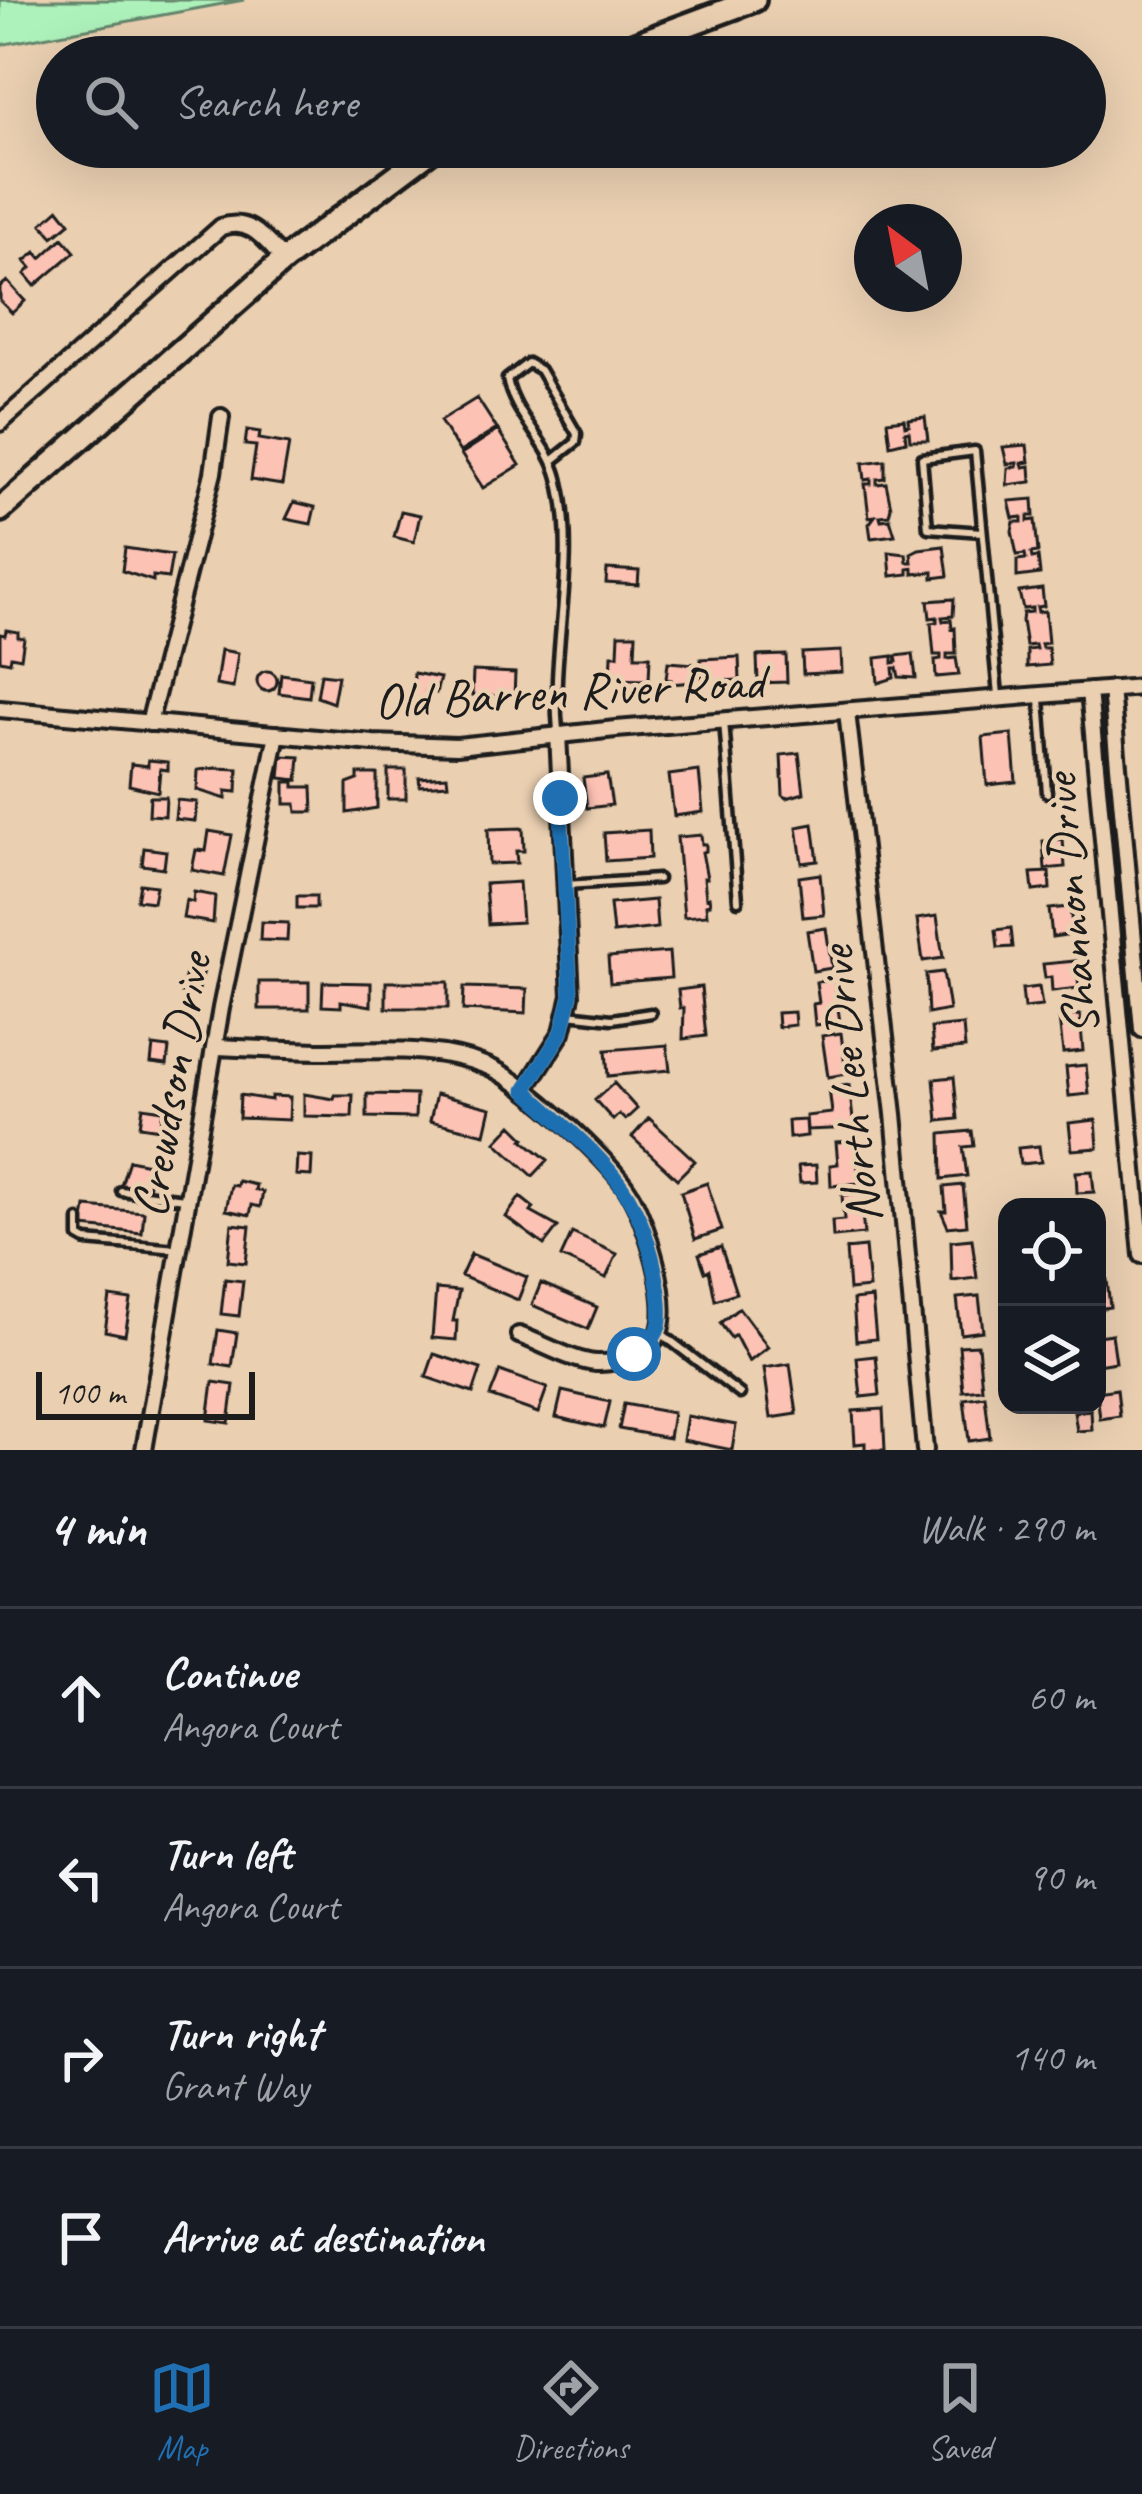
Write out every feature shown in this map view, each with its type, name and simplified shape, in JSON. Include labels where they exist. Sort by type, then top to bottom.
[{"type":"main road","points":[[657,36],[754,0]]},
{"type":"main road","points":[[0,509],[284,260],[404,168]]},
{"type":"street","points":[[0,422],[221,227],[237,223],[250,227],[284,260]]},
{"type":"street","points":[[149,722],[213,473],[220,416]]},
{"type":"street","name":"Old Barren River Road","points":[[0,709],[458,746],[1142,687]]},
{"type":"street","name":"Shannon Drive","points":[[1111,689],[1142,1029]]},
{"type":"street","name":"Shannon Drive","points":[[1089,691],[1142,1255]]},
{"type":"street","name":"North Lee Drive","points":[[847,712],[894,1114],[925,1450]]},
{"type":"street","name":"Crewdson Drive","points":[[144,1450],[214,1047],[277,734]]},
{"type":"street","points":[[525,1090],[568,1014],[572,975],[558,734]]},
{"type":"street","points":[[1102,842],[1123,840]]},
{"type":"street","points":[[1117,992],[1140,990]]},
{"type":"street","points":[[214,1047],[448,1055],[484,1064],[525,1090],[601,1159],[627,1189],[646,1229],[661,1306],[659,1332],[634,1354],[594,1363],[519,1334]]},
{"type":"lane","points":[[552,461],[576,442],[577,434],[540,370],[522,364],[508,375],[507,386],[552,461],[564,521],[558,734]]},
{"type":"lane","points":[[982,532],[928,528],[922,458],[975,452],[998,698]]},
{"type":"lane","points":[[1040,695],[1046,793]]},
{"type":"lane","points":[[724,722],[739,901]]},
{"type":"lane","points":[[566,885],[658,879]]},
{"type":"lane","points":[[568,1014],[612,1019],[651,1013]]},
{"type":"lane","points":[[121,1191],[189,1199]]},
{"type":"lane","points":[[79,1220],[80,1237],[86,1241],[180,1249]]},
{"type":"lane","points":[[659,1332],[740,1394]]},
{"type":"green space","points":[[0,0],[244,0],[36,36],[0,45]]},
{"type":"building","points":[[59,209],[70,223],[53,237],[42,224]]},
{"type":"building","points":[[63,238],[75,252],[35,286],[25,274],[31,268],[25,261],[36,252],[41,258]]},
{"type":"building","points":[[7,281],[25,301],[12,313],[0,301],[0,287]]},
{"type":"building","points":[[477,398],[497,429],[460,452],[440,421]]},
{"type":"building","points":[[925,417],[928,440],[910,440],[909,431],[906,441],[890,445],[887,421],[904,419],[905,426],[908,419]]},
{"type":"building","points":[[247,430],[260,432],[259,439],[289,444],[282,485],[251,480],[256,446],[245,445]]},
{"type":"building","points":[[498,430],[520,465],[483,488],[461,454]]},
{"type":"building","points":[[1027,445],[1029,462],[1022,463],[1030,466],[1031,482],[1007,485],[1008,468],[1017,463],[1007,464],[1003,447]]},
{"type":"building","points":[[885,460],[885,478],[877,479],[877,484],[886,483],[891,507],[889,515],[880,516],[890,519],[895,535],[871,538],[869,524],[875,516],[869,517],[865,484],[871,484],[871,479],[865,480],[863,463]]},
{"type":"building","points":[[1033,499],[1034,516],[1028,516],[1028,521],[1035,520],[1038,552],[1031,553],[1032,558],[1038,557],[1040,574],[1017,577],[1017,560],[1026,559],[1025,554],[1017,555],[1012,531],[1014,522],[1022,522],[1022,517],[1013,518],[1009,501]]},
{"type":"building","points":[[294,502],[315,507],[311,524],[286,519]]},
{"type":"building","points":[[401,511],[420,515],[414,542],[394,537]]},
{"type":"building","points":[[944,546],[948,576],[913,574],[913,568],[908,574],[891,576],[889,552],[906,554],[907,562],[912,562],[911,553],[919,549]]},
{"type":"building","points":[[125,548],[172,555],[168,578],[153,576],[153,581],[122,571]]},
{"type":"building","points":[[607,569],[639,571],[638,585],[606,583]]},
{"type":"building","points":[[1042,589],[1044,606],[1037,607],[1038,612],[1045,611],[1048,643],[1041,644],[1048,648],[1050,665],[1027,667],[1027,650],[1036,649],[1026,646],[1022,621],[1023,613],[1032,608],[1023,609],[1019,592]]},
{"type":"building","points":[[954,599],[953,616],[942,617],[955,628],[956,654],[947,654],[947,659],[956,658],[959,675],[936,677],[935,660],[941,655],[934,655],[931,623],[937,617],[930,618],[928,601]]},
{"type":"building","points":[[6,630],[24,638],[21,658],[11,656],[10,662],[0,660],[0,634],[5,635]]},
{"type":"building","points":[[619,634],[636,634],[635,656],[650,656],[649,680],[611,679]]},
{"type":"building","points":[[221,650],[238,653],[233,688],[216,685]]},
{"type":"building","points":[[841,651],[842,672],[803,674],[802,653]]},
{"type":"building","points":[[913,654],[916,678],[899,677],[893,668],[894,678],[878,683],[876,658],[893,656],[893,663],[896,656]]},
{"type":"building","points":[[786,655],[787,682],[758,683],[757,656]]},
{"type":"building","points":[[739,657],[740,680],[702,682],[701,659]]},
{"type":"building","points":[[668,662],[694,664],[693,682],[670,684]]},
{"type":"building","points":[[267,671],[277,681],[267,691],[257,681]]},
{"type":"building","points":[[473,671],[515,673],[514,697],[472,695]]},
{"type":"building","points":[[414,673],[440,678],[436,693],[426,691],[424,703],[413,701]]},
{"type":"building","points":[[281,674],[311,678],[309,697],[279,693]]},
{"type":"building","points":[[321,674],[338,676],[333,703],[317,697]]},
{"type":"building","points":[[1012,734],[1016,782],[987,785],[983,737]]},
{"type":"building","points":[[799,753],[804,793],[787,798],[781,755]]},
{"type":"building","points":[[282,756],[300,757],[298,780],[280,778]]},
{"type":"building","points":[[148,760],[168,762],[168,770],[160,769],[158,792],[129,785],[131,764],[148,766]]},
{"type":"building","points":[[238,769],[237,792],[226,791],[226,799],[197,790],[198,770]]},
{"type":"building","points":[[388,770],[406,770],[406,799],[388,799]]},
{"type":"building","points":[[699,771],[703,812],[674,816],[669,775]]},
{"type":"building","points":[[358,774],[377,774],[377,808],[347,813],[347,784],[358,780]]},
{"type":"building","points":[[607,775],[612,805],[587,808],[583,778]]},
{"type":"building","points":[[447,776],[448,784],[420,786],[419,778]]},
{"type":"building","points":[[285,782],[312,787],[313,812],[297,812],[296,804],[285,804]]},
{"type":"building","points":[[150,797],[166,797],[165,816],[149,815]]},
{"type":"building","points":[[177,800],[197,802],[195,821],[175,819]]},
{"type":"building","points":[[813,824],[818,861],[802,863],[797,827]]},
{"type":"building","points":[[523,828],[524,851],[516,851],[517,863],[489,864],[488,829]]},
{"type":"building","points":[[649,830],[650,858],[606,861],[604,833]]},
{"type":"building","points":[[209,831],[232,835],[224,876],[192,870],[196,850],[206,851]]},
{"type":"building","points":[[701,835],[706,844],[702,852],[710,904],[707,915],[684,917],[677,837]]},
{"type":"building","points":[[1063,839],[1065,867],[1045,869],[1043,841]]},
{"type":"building","points":[[144,848],[166,851],[164,868],[142,865]]},
{"type":"building","points":[[1049,872],[1050,889],[1033,891],[1031,873]]},
{"type":"building","points":[[820,874],[824,915],[803,917],[799,877]]},
{"type":"building","points":[[519,882],[522,922],[488,924],[485,884]]},
{"type":"building","points":[[140,884],[156,886],[153,902],[137,900]]},
{"type":"building","points":[[194,892],[215,896],[213,923],[183,918],[186,900],[193,902]]},
{"type":"building","points":[[297,896],[316,896],[316,908],[297,908]]},
{"type":"building","points":[[655,900],[657,928],[613,933],[610,904]]},
{"type":"building","points":[[1070,907],[1073,934],[1052,937],[1049,909]]},
{"type":"building","points":[[937,916],[943,958],[923,961],[917,919]]},
{"type":"building","points":[[261,922],[288,923],[287,941],[260,940]]},
{"type":"building","points":[[826,928],[832,968],[813,971],[807,931]]},
{"type":"building","points":[[1011,928],[1013,947],[998,948],[996,930]]},
{"type":"building","points":[[669,952],[671,978],[610,983],[608,957]]},
{"type":"building","points":[[190,958],[206,962],[197,997],[181,993]]},
{"type":"building","points":[[1076,961],[1079,988],[1052,991],[1043,964]]},
{"type":"building","points":[[943,972],[949,1010],[928,1014],[926,974]]},
{"type":"building","points":[[834,980],[840,1022],[815,1025],[816,982]]},
{"type":"building","points":[[259,982],[309,982],[309,1009],[259,1009]]},
{"type":"building","points":[[323,982],[371,983],[371,1006],[341,1001],[341,1007],[322,1006]]},
{"type":"building","points":[[386,982],[448,982],[448,1008],[386,1008]]},
{"type":"building","points":[[464,987],[527,989],[526,1013],[463,1010]]},
{"type":"building","points":[[701,987],[706,1036],[683,1039],[684,1008],[680,1008],[678,990]]},
{"type":"building","points":[[1039,987],[1042,1006],[1024,1008],[1022,989]]},
{"type":"building","points":[[794,1012],[795,1025],[778,1027],[777,1013]]},
{"type":"building","points":[[1080,1015],[1083,1051],[1063,1053],[1059,1017]]},
{"type":"building","points":[[963,1025],[965,1048],[933,1051],[931,1028]]},
{"type":"building","points":[[841,1033],[846,1074],[828,1077],[822,1036]]},
{"type":"building","points":[[667,1045],[670,1070],[608,1076],[606,1050]]},
{"type":"building","points":[[153,1046],[169,1048],[167,1065],[151,1063]]},
{"type":"building","points":[[1086,1065],[1089,1094],[1069,1096],[1066,1067]]},
{"type":"building","points":[[954,1077],[958,1119],[938,1121],[934,1079]]},
{"type":"building","points":[[614,1083],[637,1109],[625,1120],[619,1114],[613,1120],[595,1100]]},
{"type":"building","points":[[849,1085],[854,1128],[807,1130],[806,1116],[832,1113],[829,1088]]},
{"type":"building","points":[[304,1094],[334,1099],[335,1095],[353,1095],[352,1117],[304,1116]]},
{"type":"building","points":[[367,1094],[416,1095],[415,1118],[367,1117]]},
{"type":"building","points":[[436,1094],[491,1108],[485,1134],[430,1121]]},
{"type":"building","points":[[240,1095],[271,1100],[271,1096],[290,1097],[289,1120],[239,1118]]},
{"type":"building","points":[[143,1107],[163,1110],[160,1129],[140,1126]]},
{"type":"building","points":[[649,1118],[695,1161],[677,1179],[632,1137]]},
{"type":"building","points":[[806,1120],[807,1136],[789,1138],[788,1121]]},
{"type":"building","points":[[1096,1120],[1098,1148],[1072,1150],[1069,1123]]},
{"type":"building","points":[[512,1125],[548,1160],[533,1176],[496,1142]]},
{"type":"building","points":[[972,1131],[974,1146],[963,1147],[967,1176],[942,1179],[941,1134]]},
{"type":"building","points":[[856,1141],[859,1183],[831,1186],[830,1165],[838,1164],[836,1142]]},
{"type":"building","points":[[1039,1146],[1041,1162],[1020,1164],[1018,1148]]},
{"type":"building","points":[[297,1156],[312,1157],[311,1176],[296,1175]]},
{"type":"building","points":[[129,1160],[153,1165],[148,1189],[121,1185]]},
{"type":"building","points":[[816,1165],[817,1182],[800,1183],[798,1166]]},
{"type":"building","points":[[1092,1171],[1094,1192],[1077,1193],[1076,1172]]},
{"type":"building","points":[[238,1181],[263,1192],[260,1207],[252,1205],[250,1215],[226,1210],[231,1185],[237,1186]]},
{"type":"building","points":[[707,1183],[722,1230],[695,1239],[681,1192]]},
{"type":"building","points":[[963,1185],[967,1225],[948,1227],[941,1211],[946,1211],[944,1187]]},
{"type":"building","points":[[860,1194],[864,1234],[833,1237],[832,1221],[844,1220],[842,1195]]},
{"type":"building","points":[[520,1197],[534,1208],[531,1212],[558,1227],[544,1245],[506,1217]]},
{"type":"building","points":[[86,1207],[144,1212],[142,1233],[83,1227]]},
{"type":"building","points":[[232,1224],[250,1226],[246,1263],[228,1261]]},
{"type":"building","points":[[572,1233],[617,1254],[606,1278],[561,1257]]},
{"type":"building","points":[[972,1239],[977,1278],[952,1281],[951,1241]]},
{"type":"building","points":[[721,1247],[736,1293],[715,1300],[709,1270],[705,1272],[699,1254]]},
{"type":"building","points":[[865,1247],[869,1288],[849,1290],[846,1249]]},
{"type":"building","points":[[471,1254],[527,1277],[518,1300],[461,1276]]},
{"type":"building","points":[[225,1279],[243,1281],[239,1316],[221,1314]]},
{"type":"building","points":[[541,1283],[597,1307],[588,1329],[532,1305]]},
{"type":"building","points":[[436,1289],[459,1291],[453,1321],[457,1321],[456,1340],[432,1338]]},
{"type":"building","points":[[979,1296],[983,1331],[961,1334],[957,1298]]},
{"type":"building","points":[[110,1297],[131,1300],[125,1335],[105,1331]]},
{"type":"building","points":[[872,1298],[876,1339],[856,1341],[853,1300]]},
{"type":"building","points":[[739,1308],[768,1347],[749,1362],[735,1335],[731,1338],[720,1323]]},
{"type":"building","points":[[218,1330],[237,1333],[232,1367],[213,1364]]},
{"type":"building","points":[[1112,1334],[1116,1362],[1106,1364],[1106,1335]]},
{"type":"building","points":[[978,1345],[982,1389],[963,1391],[959,1346]]},
{"type":"building","points":[[434,1354],[481,1369],[473,1393],[426,1377]]},
{"type":"building","points":[[876,1356],[880,1395],[861,1397],[857,1358]]},
{"type":"building","points":[[790,1364],[797,1414],[771,1418],[764,1368]]},
{"type":"building","points":[[500,1371],[547,1388],[538,1413],[490,1396]]},
{"type":"building","points":[[213,1382],[234,1385],[229,1423],[208,1420]]},
{"type":"building","points":[[1117,1389],[1120,1416],[1100,1419],[1099,1414],[1106,1414],[1106,1391]]},
{"type":"building","points":[[562,1391],[610,1402],[604,1428],[556,1417]]},
{"type":"building","points":[[985,1396],[990,1438],[969,1441],[964,1399]]},
{"type":"building","points":[[624,1404],[673,1413],[669,1438],[619,1429]]},
{"type":"building","points":[[883,1409],[885,1450],[865,1450],[865,1443],[855,1444],[853,1411]]},
{"type":"building","points":[[1074,1414],[1091,1414],[1092,1430],[1077,1431]]},
{"type":"building","points":[[687,1416],[736,1425],[732,1450],[683,1440]]},
{"type":"route","points":[[560,798],[571,995],[562,1032],[525,1090],[615,1173],[637,1206],[658,1283],[661,1323],[655,1340],[634,1354]]}]
